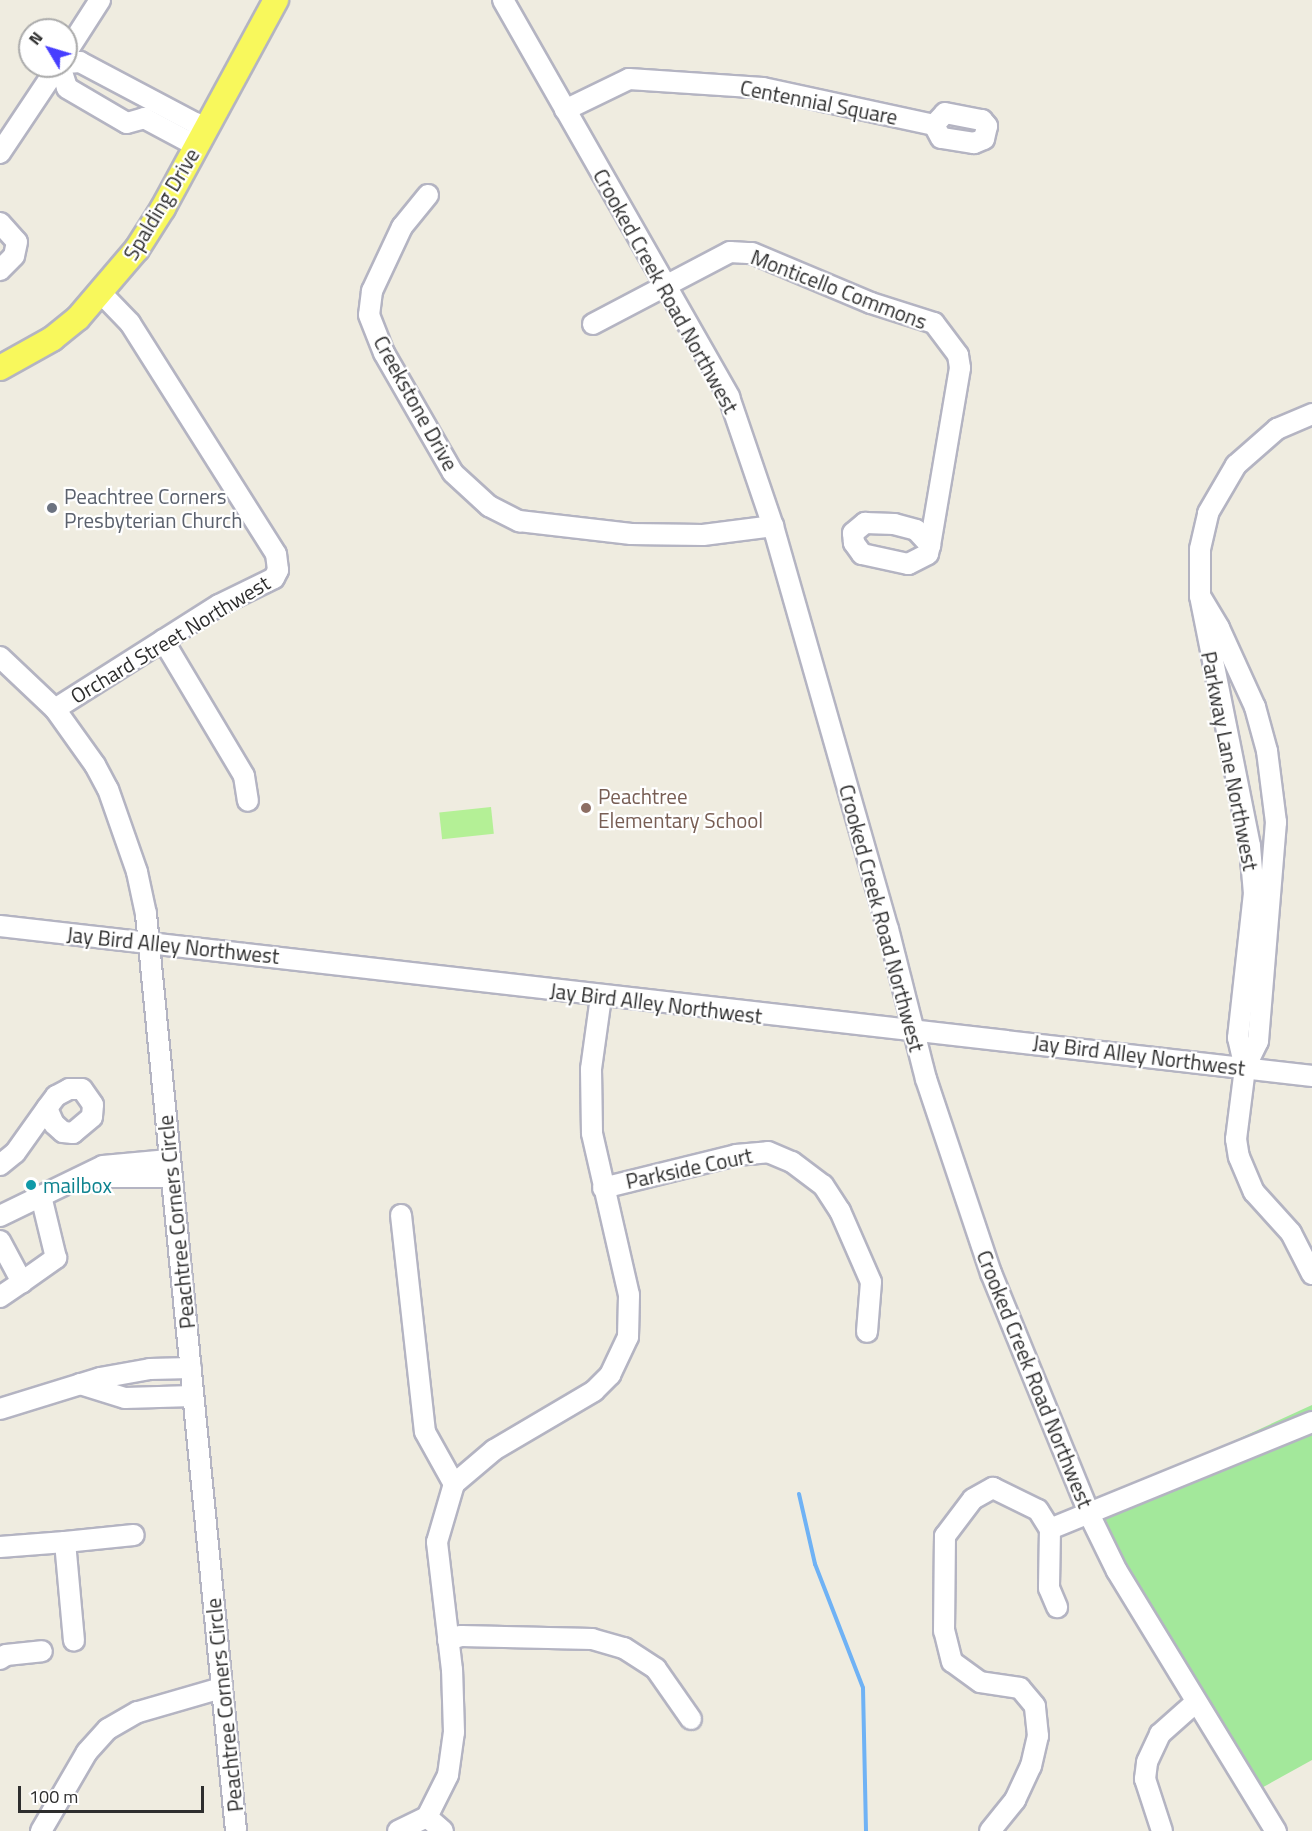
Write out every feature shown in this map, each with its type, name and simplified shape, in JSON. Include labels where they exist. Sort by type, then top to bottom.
[{"type":"main road","name":"Spalding Drive","points":[[0,368],[52,339],[102,294],[163,208],[276,0]]},
{"type":"street","points":[[78,34],[100,0]]},
{"type":"street","name":"Crooked Creek Road Northwest","points":[[503,0],[729,397],[773,526],[947,1149],[991,1273],[1090,1516],[1129,1594],[1276,1831]]},
{"type":"street","points":[[78,62],[148,110],[197,124],[201,138]]},
{"type":"street","points":[[0,153],[51,78]]},
{"type":"street","points":[[63,78],[67,88],[104,112],[127,123],[148,110]]},
{"type":"street","name":"Centennial Square","points":[[566,110],[629,79],[763,88],[934,126]]},
{"type":"street","name":"Creekstone Drive","points":[[428,195],[402,227],[372,291],[369,315],[384,353],[453,473],[489,506],[519,521],[631,534],[703,535],[773,526]]},
{"type":"street","points":[[0,223],[17,242],[14,256],[0,270]]},
{"type":"street","name":"Monticello Commons","points":[[593,324],[665,283],[730,252],[752,253],[871,303],[934,323],[958,355],[960,368],[930,545]]},
{"type":"street","name":"Orchard Street Northwest","points":[[55,709],[219,605],[274,578],[276,554],[130,323],[102,294]]},
{"type":"street","name":"Parkway Lane Northwest","points":[[1245,1068],[1238,1038],[1253,924],[1250,846],[1200,596],[1202,531],[1224,480],[1262,439],[1312,414]]},
{"type":"street","name":"Parkway Lane Northwest","points":[[1200,596],[1219,628],[1255,707],[1267,751],[1276,813],[1258,1041],[1245,1068],[1236,1139],[1239,1157],[1254,1192],[1292,1233],[1312,1274]]},
{"type":"street","points":[[163,640],[244,776],[248,801]]},
{"type":"street","name":"Peachtree Corners Circle","points":[[0,657],[55,709],[108,789],[136,872],[148,941],[236,1831]]},
{"type":"street","name":"Jay Bird Alley Northwest","points":[[0,926],[148,941],[601,997],[1312,1076]]},
{"type":"street","points":[[398,1831],[427,1817],[448,1775],[454,1732],[448,1640],[437,1542],[454,1484],[494,1449],[594,1391],[610,1375],[628,1337],[629,1295],[592,1133],[591,1069],[601,997]]},
{"type":"street","points":[[0,1165],[15,1153],[47,1108]]},
{"type":"street","name":"Parkside Court","points":[[603,1188],[736,1155],[768,1152],[792,1162],[823,1185],[840,1211],[871,1282],[867,1332]]},
{"type":"street","points":[[0,1215],[85,1174],[101,1179],[170,1168]]},
{"type":"street","points":[[0,1297],[56,1258],[41,1196]]},
{"type":"street","points":[[401,1215],[425,1432],[454,1484]]},
{"type":"street","points":[[0,1241],[22,1282]]},
{"type":"street","points":[[0,1409],[126,1372],[191,1368]]},
{"type":"street","points":[[80,1384],[125,1398],[193,1396]]},
{"type":"street","points":[[1050,1529],[1090,1516],[1312,1422]]},
{"type":"street","points":[[990,1831],[1015,1800],[1031,1766],[1038,1736],[1035,1706],[1020,1688],[980,1682],[952,1662],[944,1631],[945,1536],[973,1499],[993,1488],[1038,1510],[1050,1529],[1049,1588],[1057,1607]]},
{"type":"street","points":[[0,1547],[134,1535]]},
{"type":"street","points":[[65,1542],[74,1641]]},
{"type":"street","points":[[448,1640],[461,1636],[592,1639],[624,1648],[656,1669],[691,1719]]},
{"type":"street","points":[[0,1659],[6,1655],[42,1651]]},
{"type":"street","points":[[41,1831],[87,1752],[108,1729],[138,1712],[221,1688]]},
{"type":"street","points":[[1162,1831],[1145,1779],[1147,1762],[1160,1734],[1195,1703]]},
{"type":"street","points":[[427,1817],[443,1831]]},
{"type":"green space","points":[[491,807],[494,834],[442,839],[439,812]]},
{"type":"green space","points":[[1312,1405],[1312,1760],[1256,1791],[1148,1625],[1099,1503]]},
{"type":"waterway","points":[[799,1494],[815,1564],[863,1688],[866,1831]]},
{"type":"place","name":"Peachtree Corners Presbyterian Church","points":[[52,508]]},
{"type":"place","name":"Peachtree Elementary School","points":[[586,808]]},
{"type":"place","name":"mailbox","points":[[31,1185]]}]
